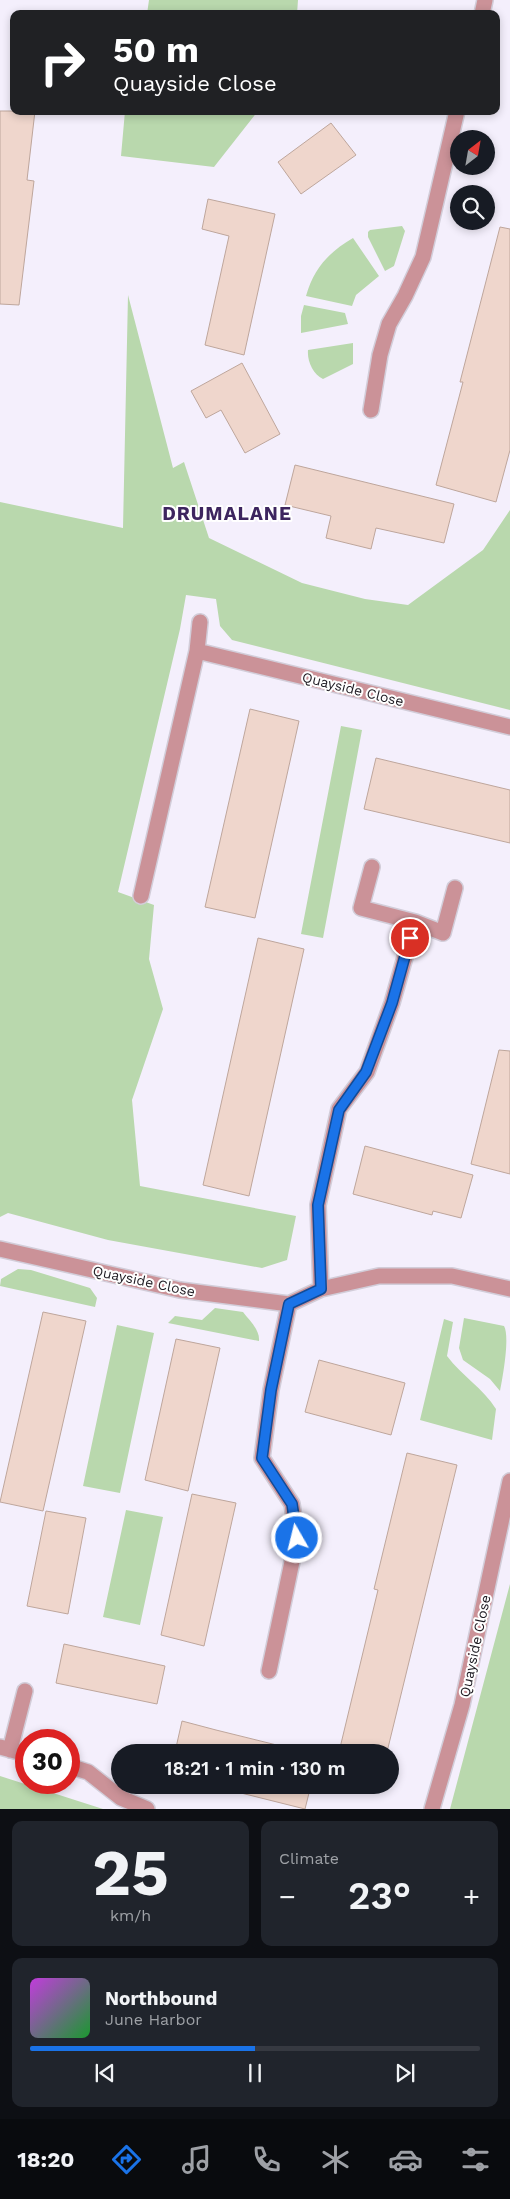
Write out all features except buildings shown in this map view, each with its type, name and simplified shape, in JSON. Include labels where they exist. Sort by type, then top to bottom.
[{"type":"street","points":[[371,410],[380,355],[389,324],[405,296],[423,257],[456,115]]},
{"type":"street","points":[[141,896],[197,651],[200,622]]},
{"type":"street","name":"Quayside Close","points":[[197,651],[510,727]]},
{"type":"street","points":[[372,867],[361,908],[414,922],[443,933],[455,888]]},
{"type":"street","points":[[321,1289],[318,1205],[339,1110],[366,1072],[392,1003],[414,922]]},
{"type":"street","name":"Quayside Close","points":[[0,1249],[180,1290],[289,1304]]},
{"type":"street","points":[[269,1671],[297,1538],[292,1504],[262,1458],[271,1390],[289,1304],[321,1289],[379,1276],[452,1276],[510,1289]]},
{"type":"street","name":"Quayside Close","points":[[432,1809],[462,1705],[510,1481]]},
{"type":"street","points":[[5,1749],[25,1691]]},
{"type":"street","points":[[80,1769],[88,1772],[121,1798],[146,1809]]},
{"type":"green space","points":[[149,0],[298,0],[297,10],[148,10]]},
{"type":"green space","points":[[125,115],[255,115],[214,167],[121,156]]},
{"type":"green space","points":[[402,226],[405,231],[394,266],[385,271],[368,237],[368,232],[370,230]]},
{"type":"green space","points":[[353,238],[379,276],[356,295],[352,306],[306,296],[313,277],[323,262]]},
{"type":"green space","points":[[128,295],[173,468],[184,462],[209,538],[302,583],[365,599],[408,605],[483,550],[510,510],[510,710],[232,640],[220,626],[216,599],[186,595],[180,629],[118,892],[154,905],[149,959],[163,1009],[132,1100],[140,1186],[296,1216],[287,1260],[262,1268],[108,1240],[8,1213],[0,1217],[0,502],[123,528]]},
{"type":"green space","points":[[304,305],[345,313],[348,324],[301,333],[301,316]]},
{"type":"green space","points":[[353,343],[353,364],[323,379],[311,367],[308,350]]},
{"type":"green space","points":[[341,726],[362,730],[323,938],[301,934]]},
{"type":"green space","points":[[18,1269],[31,1270],[90,1288],[97,1298],[95,1307],[0,1286],[1,1279]]},
{"type":"green space","points":[[215,1308],[243,1312],[256,1329],[259,1341],[168,1323],[175,1316],[202,1320]]},
{"type":"green space","points":[[464,1318],[504,1326],[506,1331],[506,1347],[500,1391],[490,1379],[463,1360],[459,1348]]},
{"type":"green space","points":[[444,1319],[453,1322],[447,1356],[496,1409],[492,1440],[420,1420]]},
{"type":"green space","points":[[117,1325],[154,1333],[120,1493],[83,1486]]},
{"type":"green space","points":[[126,1510],[163,1517],[140,1625],[103,1617]]},
{"type":"green space","points":[[510,1584],[510,1809],[450,1809]]},
{"type":"green space","points":[[0,1776],[15,1781],[15,1794],[56,1794],[103,1809],[0,1809]]},
{"type":"district","name":"DRUMALANE","points":[[227,513]]},
{"type":"route","points":[[297,1538],[292,1504],[262,1458],[271,1390],[289,1304],[321,1289],[318,1205],[339,1110],[366,1072],[392,1003],[410,938]]}]
